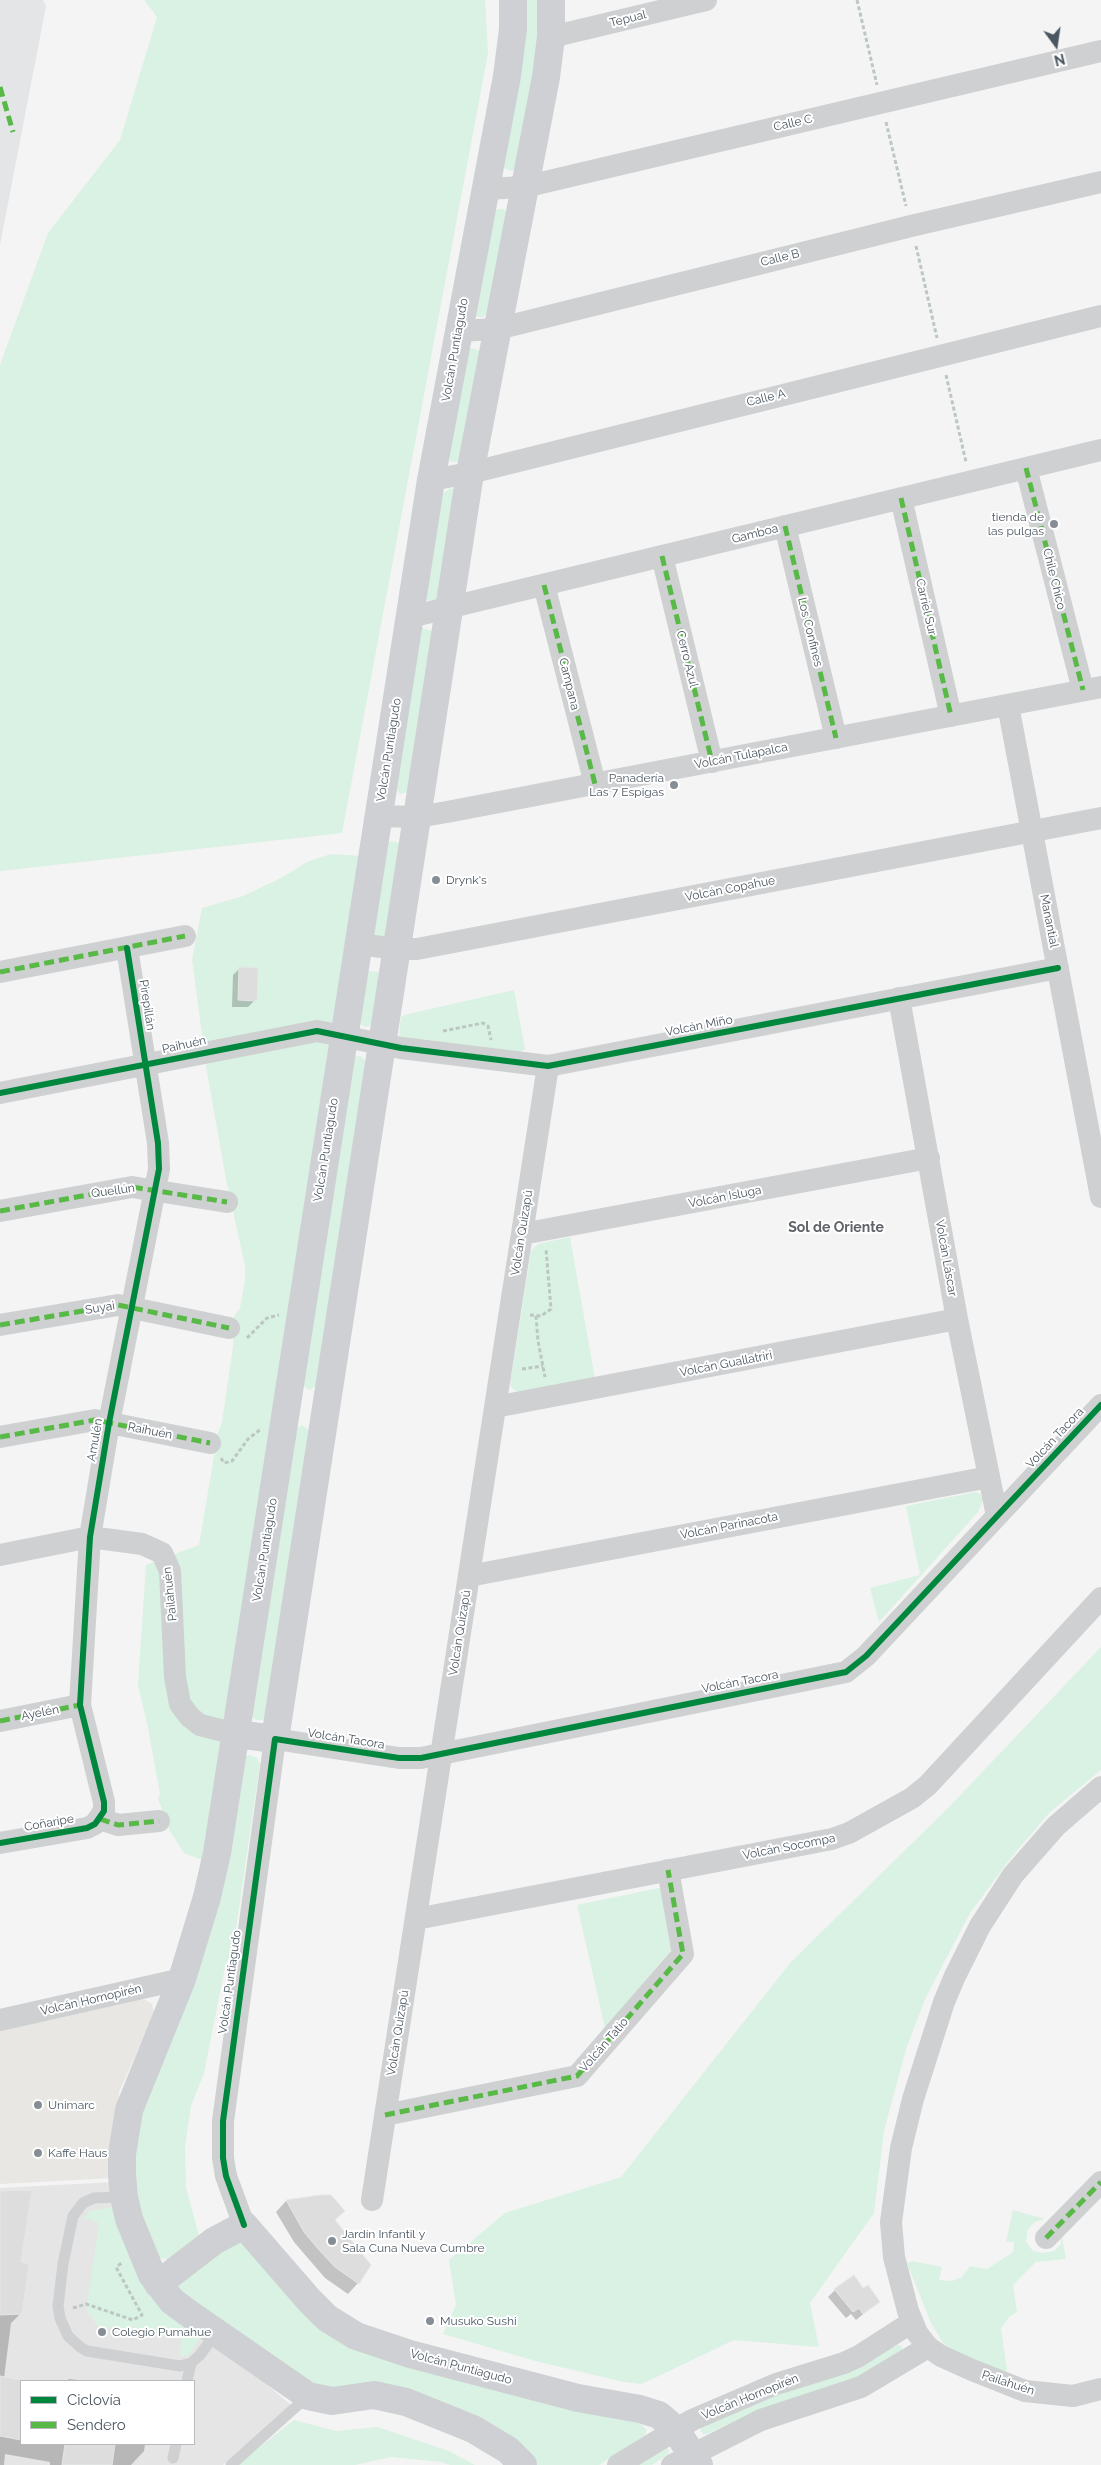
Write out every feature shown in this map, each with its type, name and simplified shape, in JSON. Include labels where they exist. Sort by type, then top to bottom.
[{"type":"main road","name":"Volcán Puntiagudo","points":[[513,0],[513,29],[507,76],[484,189],[431,480],[236,1734],[212,1875],[182,1979],[129,2110],[122,2154],[124,2197],[137,2243],[158,2284],[172,2301],[263,2367],[308,2396],[332,2401],[374,2395],[406,2402],[473,2429],[508,2450],[523,2465]]},
{"type":"main road","name":"Volcán Puntiagudo","points":[[274,1739],[470,473],[546,77],[551,34],[551,0]]},
{"type":"main road","points":[[551,34],[564,0]]},
{"type":"main road","points":[[287,1404],[324,1412]]},
{"type":"main road","name":"Volcán Tacora","points":[[236,1734],[274,1739]]},
{"type":"main road","name":"Volcán Puntiagudo","points":[[244,2225],[327,2318],[356,2336],[410,2354],[578,2398],[648,2411],[664,2418],[675,2429],[688,2461]]},
{"type":"main road","points":[[158,2284],[214,2241],[244,2225]]},
{"type":"street","name":"Tepual","points":[[551,34],[706,0]]},
{"type":"street","name":"Calle C","points":[[484,189],[524,187],[1101,51]]},
{"type":"street","name":"Calle B","points":[[459,331],[497,328],[911,226],[1101,182]]},
{"type":"street","name":"Calle A","points":[[431,480],[470,473],[1101,316]]},
{"type":"street","name":"Gamboa","points":[[410,618],[1101,450]]},
{"type":"street","name":"Chile Chico","points":[[1026,468],[1092,689]]},
{"type":"street","name":"Carriel Sur","points":[[901,498],[951,716]]},
{"type":"street","name":"Los Confines","points":[[785,526],[836,738]]},
{"type":"street","name":"Cerro Azul","points":[[662,556],[712,762]]},
{"type":"street","name":"Campana","points":[[544,585],[594,784]]},
{"type":"street","name":"Volcán Tulapalca","points":[[379,816],[417,817],[1092,689]]},
{"type":"street","name":"Manantial","points":[[1008,705],[1101,1197]]},
{"type":"street","name":"Volcán Copahue","points":[[358,944],[396,949],[417,949],[1101,818]]},
{"type":"street","points":[[0,972],[185,936]]},
{"type":"street","name":"Pirepillán","points":[[127,948],[145,1065]]},
{"type":"street","name":"Volcán Miño","points":[[344,1035],[381,1044],[548,1066],[1058,968]]},
{"type":"street","name":"Volcán Láscar","points":[[899,998],[957,1319],[997,1516]]},
{"type":"street","name":"Paihuén","points":[[0,1093],[305,1032],[326,1031],[344,1035]]},
{"type":"street","name":"Amulén","points":[[100,1819],[104,1811],[104,1802],[80,1705],[90,1537],[109,1423],[159,1169],[158,1143],[145,1065]]},
{"type":"street","name":"Volcán Quizapú","points":[[372,2200],[548,1066]]},
{"type":"street","name":"Volcán Isluga","points":[[522,1234],[929,1158]]},
{"type":"street","name":"Quellún","points":[[0,1211],[132,1187],[227,1202]]},
{"type":"street","name":"Suyai","points":[[0,1325],[118,1305],[132,1306],[230,1328]]},
{"type":"street","name":"Volcán Guallatriri","points":[[495,1407],[957,1319]]},
{"type":"street","name":"Volcán Tacora","points":[[274,1739],[399,1758],[422,1758],[846,1672],[866,1656],[1101,1405]]},
{"type":"street","name":"Raihuén","points":[[0,1437],[95,1420],[210,1443]]},
{"type":"street","name":"Volcán Parinacota","points":[[469,1576],[989,1476]]},
{"type":"street","name":"Pailahuén","points":[[0,1555],[90,1537],[142,1544],[156,1550],[165,1557],[170,1570],[175,1677],[180,1704],[184,1712],[200,1725],[236,1734]]},
{"type":"street","name":"Volcán Socompa","points":[[416,1919],[840,1837],[912,1798],[928,1786],[1101,1598]]},
{"type":"street","name":"Ayelén","points":[[0,1721],[80,1705]]},
{"type":"street","name":"Volcán Puntiagudo","points":[[244,2225],[226,2176],[223,2158],[222,2121],[274,1739]]},
{"type":"street","points":[[926,2344],[912,2322],[894,2257],[891,2222],[893,2199],[912,2099],[944,2002],[980,1926],[1013,1875],[1056,1826],[1101,1787]]},
{"type":"street","points":[[100,1819],[118,1825],[159,1821]]},
{"type":"street","name":"Coñaripe","points":[[0,1843],[87,1828],[100,1819]]},
{"type":"street","name":"Volcán Tatio","points":[[385,2115],[577,2076],[683,1954],[668,1870]]},
{"type":"street","name":"Volcán Hornopirén","points":[[0,2020],[182,1979]]},
{"type":"street","points":[[1046,2238],[1101,2182]]},
{"type":"street","name":"Volcán Hornopirén","points":[[618,2465],[675,2429],[776,2384],[844,2363],[878,2345],[912,2322]]},
{"type":"street","name":"Pailahuén","points":[[926,2344],[940,2356],[1025,2391],[1073,2396],[1101,2389]]},
{"type":"street","name":"Volcán Hornopirén","points":[[688,2461],[781,2412],[832,2398],[861,2387],[926,2344]]},
{"type":"lane","points":[[124,2197],[94,2198],[83,2203],[72,2216],[63,2264],[58,2312],[68,2336],[80,2348],[87,2351],[180,2366],[191,2363],[200,2356],[216,2333]]},
{"type":"lane","points":[[187,2380],[191,2363]]},
{"type":"lane","points":[[231,2465],[308,2396]]},
{"type":"lane","points":[[173,2458],[176,2445]]},
{"type":"path","points":[[510,1312],[536,1316],[546,1314],[551,1309],[545,1230]]},
{"type":"path","points":[[230,1328],[247,1338],[267,1318],[282,1314]]},
{"type":"path","points":[[536,1316],[538,1341],[549,1398]]},
{"type":"path","points":[[250,1437],[264,1427]]},
{"type":"path","points":[[58,2312],[86,2304],[133,2320],[142,2315],[117,2269],[117,2266],[124,2262]]},
{"type":"shaded area","points":[[0,0],[43,0],[46,6],[0,245]]},
{"type":"shaded area","points":[[141,1997],[152,2004],[154,2014],[119,2092],[113,2178],[0,2184],[0,2027]]},
{"type":"shaded area","name":"Colegio Pumahue","points":[[115,2182],[121,2212],[229,2352],[292,2406],[223,2465],[0,2465],[0,2188]]},
{"type":"green space","points":[[144,0],[485,0],[488,53],[342,833],[0,871],[0,365],[48,233],[120,140],[157,17]]},
{"type":"green space","points":[[524,0],[541,0],[541,29],[515,170],[512,171],[503,168]]},
{"type":"green space","points":[[504,209],[507,213],[489,310],[484,317],[478,317],[474,315],[494,211]]},
{"type":"green space","points":[[470,348],[481,353],[462,461],[452,462],[449,460],[465,352]]},
{"type":"green space","points":[[450,488],[455,490],[438,600],[429,601],[426,599],[441,495]]},
{"type":"green space","points":[[423,628],[432,631],[409,792],[400,794],[395,787],[418,630]]},
{"type":"green space","points":[[391,841],[400,843],[388,938],[372,937],[387,843]]},
{"type":"green space","points":[[331,854],[362,856],[205,1861],[184,1853],[170,1831],[158,1799],[160,1794],[138,1685],[146,1565],[199,1545],[218,1433],[222,1422],[233,1347],[234,1317],[240,1308],[245,1280],[245,1266],[226,1179],[207,1072],[192,960],[202,908],[243,896],[283,877],[307,862]]},
{"type":"green space","points":[[369,971],[379,972],[373,1024],[366,1027],[359,1024],[366,974]]},
{"type":"green space","points":[[514,990],[525,1049],[519,1053],[399,1037],[401,1017],[404,1015]]},
{"type":"green space","points":[[360,1056],[366,1063],[317,1385],[310,1390],[301,1385],[353,1057]]},
{"type":"green space","points":[[570,1237],[595,1379],[519,1393],[510,1384],[531,1251],[538,1244]]},
{"type":"green space","points":[[302,1425],[310,1431],[267,1716],[263,1720],[256,1720],[251,1716],[295,1430]]},
{"type":"green space","points":[[976,1492],[981,1495],[983,1500],[978,1512],[879,1622],[870,1588],[920,1575],[906,1506]]},
{"type":"green space","points":[[1101,1647],[1101,1770],[1050,1812],[1010,1859],[970,1913],[926,1997],[906,2049],[884,2131],[874,2213],[810,2303],[819,2347],[734,2340],[642,2384],[624,2382],[539,2362],[443,2334],[456,2305],[449,2260],[505,2213],[621,2177],[791,1962],[949,1807]]},
{"type":"green space","points":[[250,1755],[257,1758],[260,1764],[236,1929],[232,1950],[225,1967],[204,2073],[191,2106],[185,2147],[186,2187],[199,2236],[168,2259],[159,2258],[135,2205],[133,2136],[246,1756]]},
{"type":"green space","points":[[664,1887],[677,1943],[605,2028],[577,1905]]},
{"type":"green space","points":[[116,2206],[201,2337],[188,2356],[180,2356],[181,2339],[98,2327],[86,2309],[99,2224],[84,2218],[90,2211]]},
{"type":"green space","points":[[1013,2210],[1045,2219],[1035,2222],[1028,2229],[1026,2242],[1033,2251],[1043,2253],[1054,2251],[1061,2244],[1061,2232],[1066,2259],[1036,2262],[1013,2285],[1017,2312],[1009,2317],[1001,2329],[1007,2370],[1005,2375],[951,2351],[943,2343],[931,2323],[907,2263],[913,2261],[942,2267],[939,2280],[952,2281],[962,2277],[970,2266],[987,2269],[1013,2252],[1014,2242],[1006,2242]]},
{"type":"green space","points":[[238,2243],[243,2243],[298,2306],[640,2423],[647,2430],[645,2435],[599,2465],[535,2465],[520,2450],[324,2391],[181,2297],[178,2286],[197,2264]]},
{"type":"green space","points":[[898,2345],[902,2346],[902,2350],[861,2376],[758,2410],[707,2434],[703,2434],[701,2431],[701,2427]]},
{"type":"green space","points":[[294,2420],[336,2431],[378,2427],[449,2451],[475,2465],[450,2465],[441,2462],[391,2457],[355,2465],[237,2465]]},
{"type":"green space","points":[[668,2448],[669,2453],[652,2465],[636,2465]]},
{"type":"building","points":[[239,967],[258,968],[257,1001],[238,1000]]},
{"type":"building","points":[[32,2190],[21,2262],[29,2264],[22,2314],[0,2315],[0,2191]]},
{"type":"building","name":"Jardín Infantil y Sala Cuna Nueva Cumbre","points":[[331,2195],[345,2211],[335,2220],[371,2265],[359,2284],[335,2267],[319,2250],[304,2232],[286,2200]]},
{"type":"building","points":[[854,2275],[863,2288],[868,2285],[880,2302],[863,2314],[859,2308],[853,2312],[834,2289]]},
{"type":"building","points":[[0,2376],[21,2380],[20,2440],[0,2436]]},
{"type":"building","points":[[65,2445],[115,2445],[112,2465],[62,2465]]},
{"type":"marked path","points":[[0,87],[13,132]]},
{"type":"marked path","points":[[1026,468],[1083,690]]},
{"type":"marked path","points":[[901,498],[951,716]]},
{"type":"marked path","points":[[785,526],[836,738]]},
{"type":"marked path","points":[[662,556],[712,762]]},
{"type":"marked path","points":[[544,585],[595,784]]},
{"type":"marked path","points":[[0,972],[185,936]]},
{"type":"marked path","points":[[0,1211],[132,1187],[227,1202]]},
{"type":"marked path","points":[[0,1325],[118,1305],[229,1328]]},
{"type":"marked path","points":[[0,1437],[95,1420],[210,1443]]},
{"type":"marked path","points":[[0,1721],[80,1705]]},
{"type":"marked path","points":[[100,1819],[118,1825],[159,1821]]},
{"type":"marked path","points":[[385,2115],[577,2076],[683,1954],[668,1870]]},
{"type":"marked path","points":[[1046,2238],[1101,2182]]},
{"type":"cycle path","points":[[0,1843],[87,1828],[95,1824],[104,1811],[104,1802],[80,1705],[90,1537],[109,1423],[159,1169],[158,1143],[127,948]]},
{"type":"cycle path","points":[[0,1093],[317,1031],[401,1048],[548,1066],[1058,968]]},
{"type":"cycle path","points":[[244,2225],[226,2176],[223,2158],[223,2121],[275,1739],[399,1758],[421,1758],[846,1672],[866,1656],[1101,1405]]},
{"type":"place","name":"tienda de las pulgas","points":[[1054,524]]},
{"type":"place","name":"Panadería Las 7 Espigas","points":[[674,785]]},
{"type":"place","name":"Drynk's","points":[[436,880]]},
{"type":"place","name":"Unimarc","points":[[38,2105]]},
{"type":"place","name":"Kaffe Haus","points":[[38,2153]]},
{"type":"place","name":"Jardín Infantil y Sala Cuna Nueva Cumbre","points":[[332,2241]]},
{"type":"place","name":"Musuko Sushi","points":[[430,2321]]},
{"type":"place","name":"Colegio Pumahue","points":[[102,2332]]},
{"type":"district","name":"Sol de Oriente","points":[[836,1228]]}]
